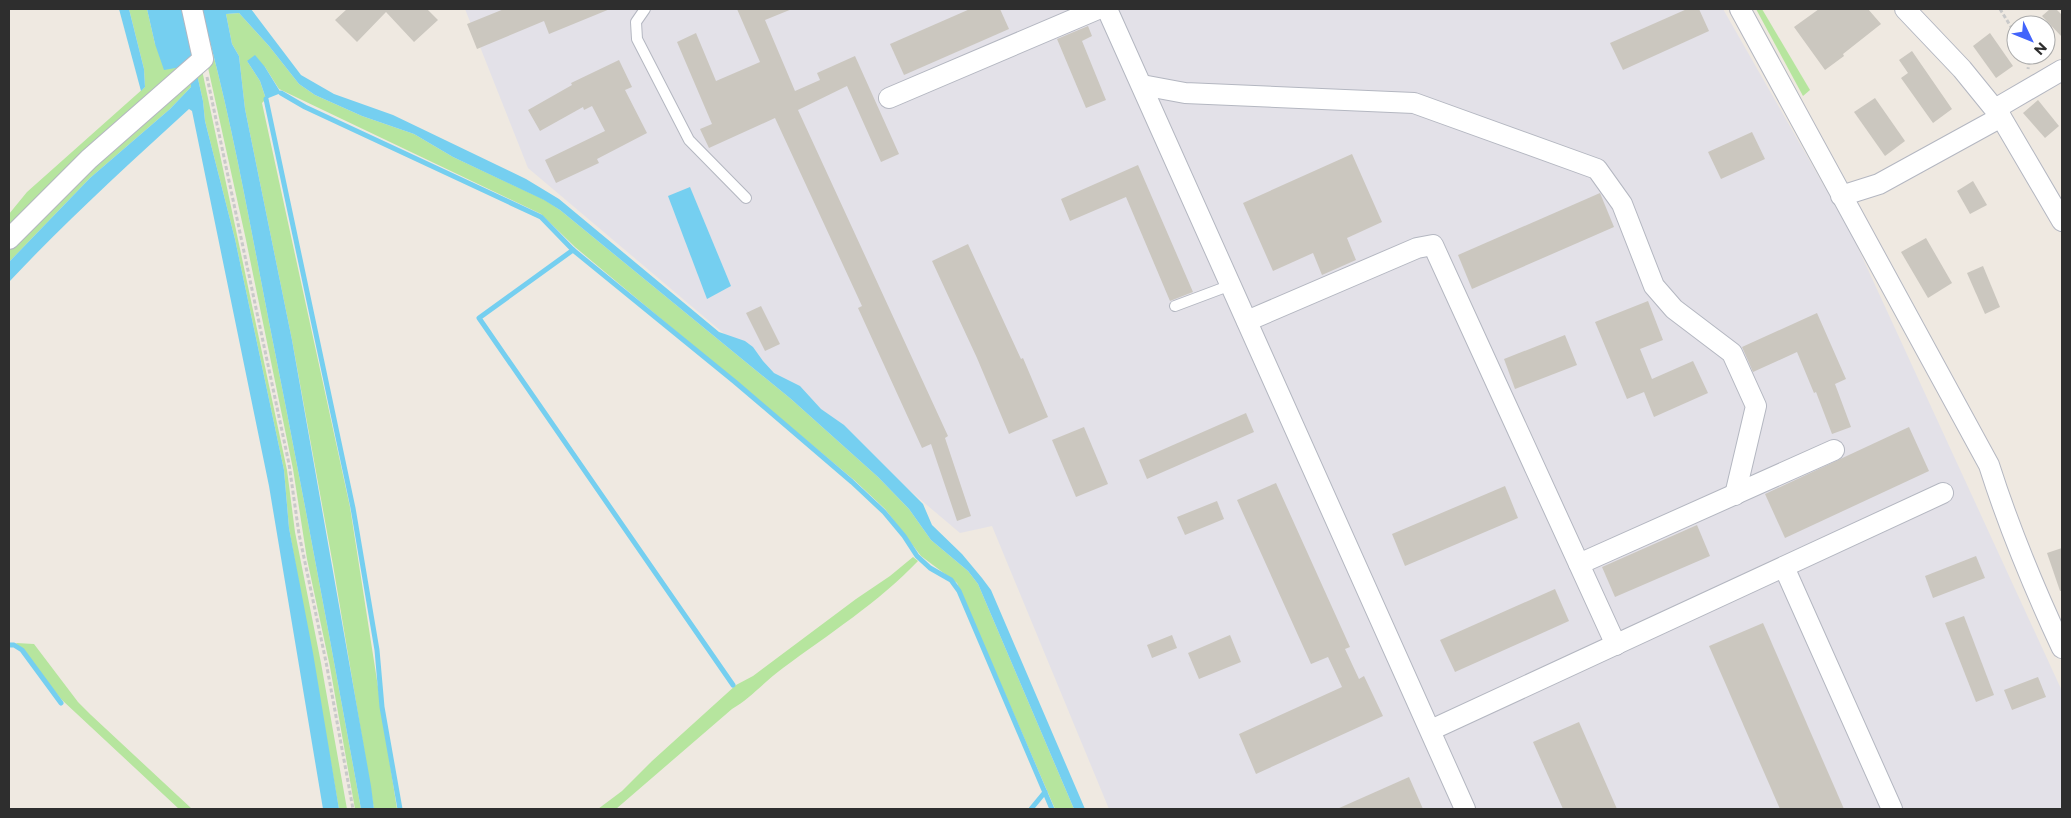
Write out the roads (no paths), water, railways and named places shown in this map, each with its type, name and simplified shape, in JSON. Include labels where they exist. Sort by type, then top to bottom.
[{"type":"street","points":[[9,240],[89,159],[203,60],[192,9]]},
{"type":"street","points":[[889,98],[1098,9]]},
{"type":"street","points":[[1107,9],[1465,809]]},
{"type":"street","points":[[1740,9],[1840,196],[1989,464],[2003,508],[2034,587],[2062,648]]},
{"type":"street","points":[[1905,9],[1962,68],[1998,113],[2062,221]]},
{"type":"street","points":[[1840,196],[1879,184],[1998,113],[2062,70]]},
{"type":"street","points":[[1142,85],[1185,93],[1414,103],[1597,169],[1622,204],[1654,286],[1674,309],[1732,353],[1756,406],[1735,495]]},
{"type":"street","points":[[1247,321],[1417,248],[1433,246],[1616,644]]},
{"type":"street","points":[[1579,564],[1834,450]]},
{"type":"street","points":[[1431,730],[1943,493]]},
{"type":"street","points":[[1784,567],[1892,809]]},
{"type":"lane","points":[[644,9],[636,22],[637,39],[689,140],[746,198]]},
{"type":"lane","points":[[1175,306],[1231,285]]},
{"type":"water","points":[[119,9],[129,9],[144,69],[145,87],[141,91]]},
{"type":"water","points":[[147,9],[183,9],[192,57],[181,67],[164,70],[155,44]]},
{"type":"water","points":[[201,9],[251,9],[301,75],[334,94],[393,115],[526,179],[559,199],[719,332],[745,341],[753,347],[774,373],[800,386],[821,409],[844,425],[923,504],[932,525],[962,554],[991,590],[1085,809],[1074,809],[978,584],[968,571],[931,540],[909,509],[878,477],[791,399],[560,210],[544,200],[453,157],[414,134],[362,116],[315,95],[299,84],[269,46],[239,13],[226,14],[232,44],[239,56],[245,109],[292,340],[371,786],[374,809],[361,809],[246,201],[221,85]]},
{"type":"water","points":[[255,55],[281,93],[266,99],[260,81],[247,61]]},
{"type":"water","points":[[196,70],[203,101],[205,121],[235,239],[284,470],[289,528],[313,653],[339,809],[323,809],[269,486],[192,111],[189,109],[120,172],[9,282],[9,262],[90,178],[170,109],[191,87],[190,76]]},
{"type":"water","points":[[690,187],[731,286],[707,299],[668,196]]},
{"type":"waterway","points":[[281,93],[305,107],[541,217],[573,250],[735,382],[852,482],[884,512],[904,536],[917,556],[930,568],[951,580],[959,591],[1052,809]]},
{"type":"waterway","points":[[266,99],[353,508],[377,650],[382,707],[400,809]]},
{"type":"waterway","points":[[573,250],[479,318],[733,685]]},
{"type":"waterway","points":[[9,645],[14,645],[22,650],[61,703]]},
{"type":"waterway","points":[[1031,809],[1045,792]]}]
